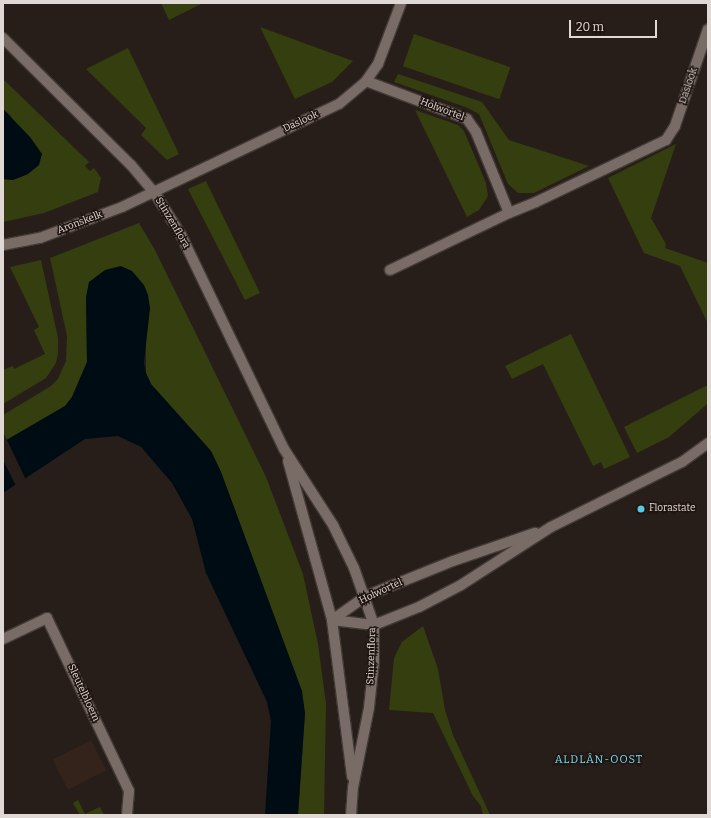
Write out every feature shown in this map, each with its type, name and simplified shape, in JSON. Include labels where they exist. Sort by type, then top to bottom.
[{"type":"street","name":"Daslook","points":[[154,192],[339,104],[366,81],[384,52],[401,3]]},
{"type":"street","name":"Daslook","points":[[509,213],[536,202],[666,140],[675,126],[708,29]]},
{"type":"street","name":"Stinzenflora","points":[[3,38],[131,164],[154,192],[181,234],[284,449],[333,525],[366,596],[374,625],[369,708],[353,787],[351,815]]},
{"type":"street","name":"Holwortel","points":[[366,81],[467,119],[476,132],[509,213]]},
{"type":"street","name":"Aronskelk","points":[[3,245],[40,238],[80,224],[154,192]]},
{"type":"street","points":[[390,270],[509,213]]},
{"type":"street","name":"Holwortel","points":[[332,620],[374,625],[419,607],[461,585],[551,527],[682,462],[708,442]]},
{"type":"street","name":"Stinzenflora","points":[[284,449],[332,620],[353,787]]},
{"type":"street","name":"Holwortel","points":[[332,620],[366,596],[453,560],[551,527]]},
{"type":"street","name":"Sleutelbloem","points":[[3,639],[47,618],[129,791],[127,815]]},
{"type":"shaded area","points":[[3,109],[30,137],[42,154],[39,165],[28,174],[13,180],[3,179]]},
{"type":"shaded area","points":[[121,266],[132,271],[144,285],[148,295],[150,308],[144,362],[146,373],[151,384],[211,451],[221,472],[302,691],[305,713],[298,815],[265,815],[271,721],[267,702],[206,573],[192,519],[172,483],[141,447],[118,436],[85,439],[3,493],[3,442],[65,406],[72,397],[87,362],[86,297],[89,282],[105,270]]},
{"type":"shaded area","points":[[91,740],[106,770],[68,790],[53,760]]},
{"type":"green space","points":[[161,3],[203,3],[169,20]]},
{"type":"green space","points":[[260,27],[353,61],[332,82],[295,99]]},
{"type":"green space","points":[[414,34],[510,67],[499,99],[403,66]]},
{"type":"green space","points":[[128,48],[179,154],[167,160],[141,135],[146,128],[86,69]]},
{"type":"green space","points":[[398,74],[482,102],[509,140],[589,166],[534,193],[518,193],[508,184],[479,114],[468,108],[394,82]]},
{"type":"green space","points":[[3,79],[89,162],[85,166],[90,171],[94,168],[101,178],[98,192],[44,213],[3,222],[3,179],[13,180],[28,174],[11,116],[3,109]]},
{"type":"green space","points":[[415,110],[458,125],[464,131],[486,183],[488,196],[479,210],[467,217]]},
{"type":"green space","points":[[676,144],[651,218],[666,244],[665,248],[708,263],[708,324],[680,266],[644,253],[608,178]]},
{"type":"green space","points":[[206,181],[260,293],[245,300],[188,189]]},
{"type":"green space","points":[[139,223],[155,250],[266,477],[303,574],[318,644],[326,704],[324,815],[298,815],[305,713],[276,621],[221,472],[211,451],[151,384],[146,373],[146,336],[86,297],[87,362],[72,397],[65,406],[7,440],[3,432],[3,415],[51,386],[58,379],[66,361],[67,336],[50,258]]},
{"type":"green space","points":[[41,260],[58,338],[58,354],[56,363],[46,378],[3,404],[3,370],[13,366],[14,369],[45,354],[34,330],[39,327],[10,267]]},
{"type":"green space","points":[[571,334],[630,457],[604,469],[601,462],[593,466],[543,364],[512,379],[505,366]]},
{"type":"green space","points":[[708,385],[708,403],[705,406],[669,437],[637,453],[624,427]]},
{"type":"green space","points":[[423,626],[438,669],[445,710],[453,735],[490,815],[483,815],[481,806],[473,796],[433,713],[389,710],[394,658],[402,642]]},
{"type":"green space","points":[[78,800],[85,814],[100,807],[104,815],[80,815],[73,803]]},
{"type":"pier","points":[[6,438],[26,480],[16,486],[3,460],[3,440]]},
{"type":"place","name":"Florastate","points":[[641,509]]},
{"type":"district","name":"ALDLÂN-OOST","points":[[599,760]]}]
